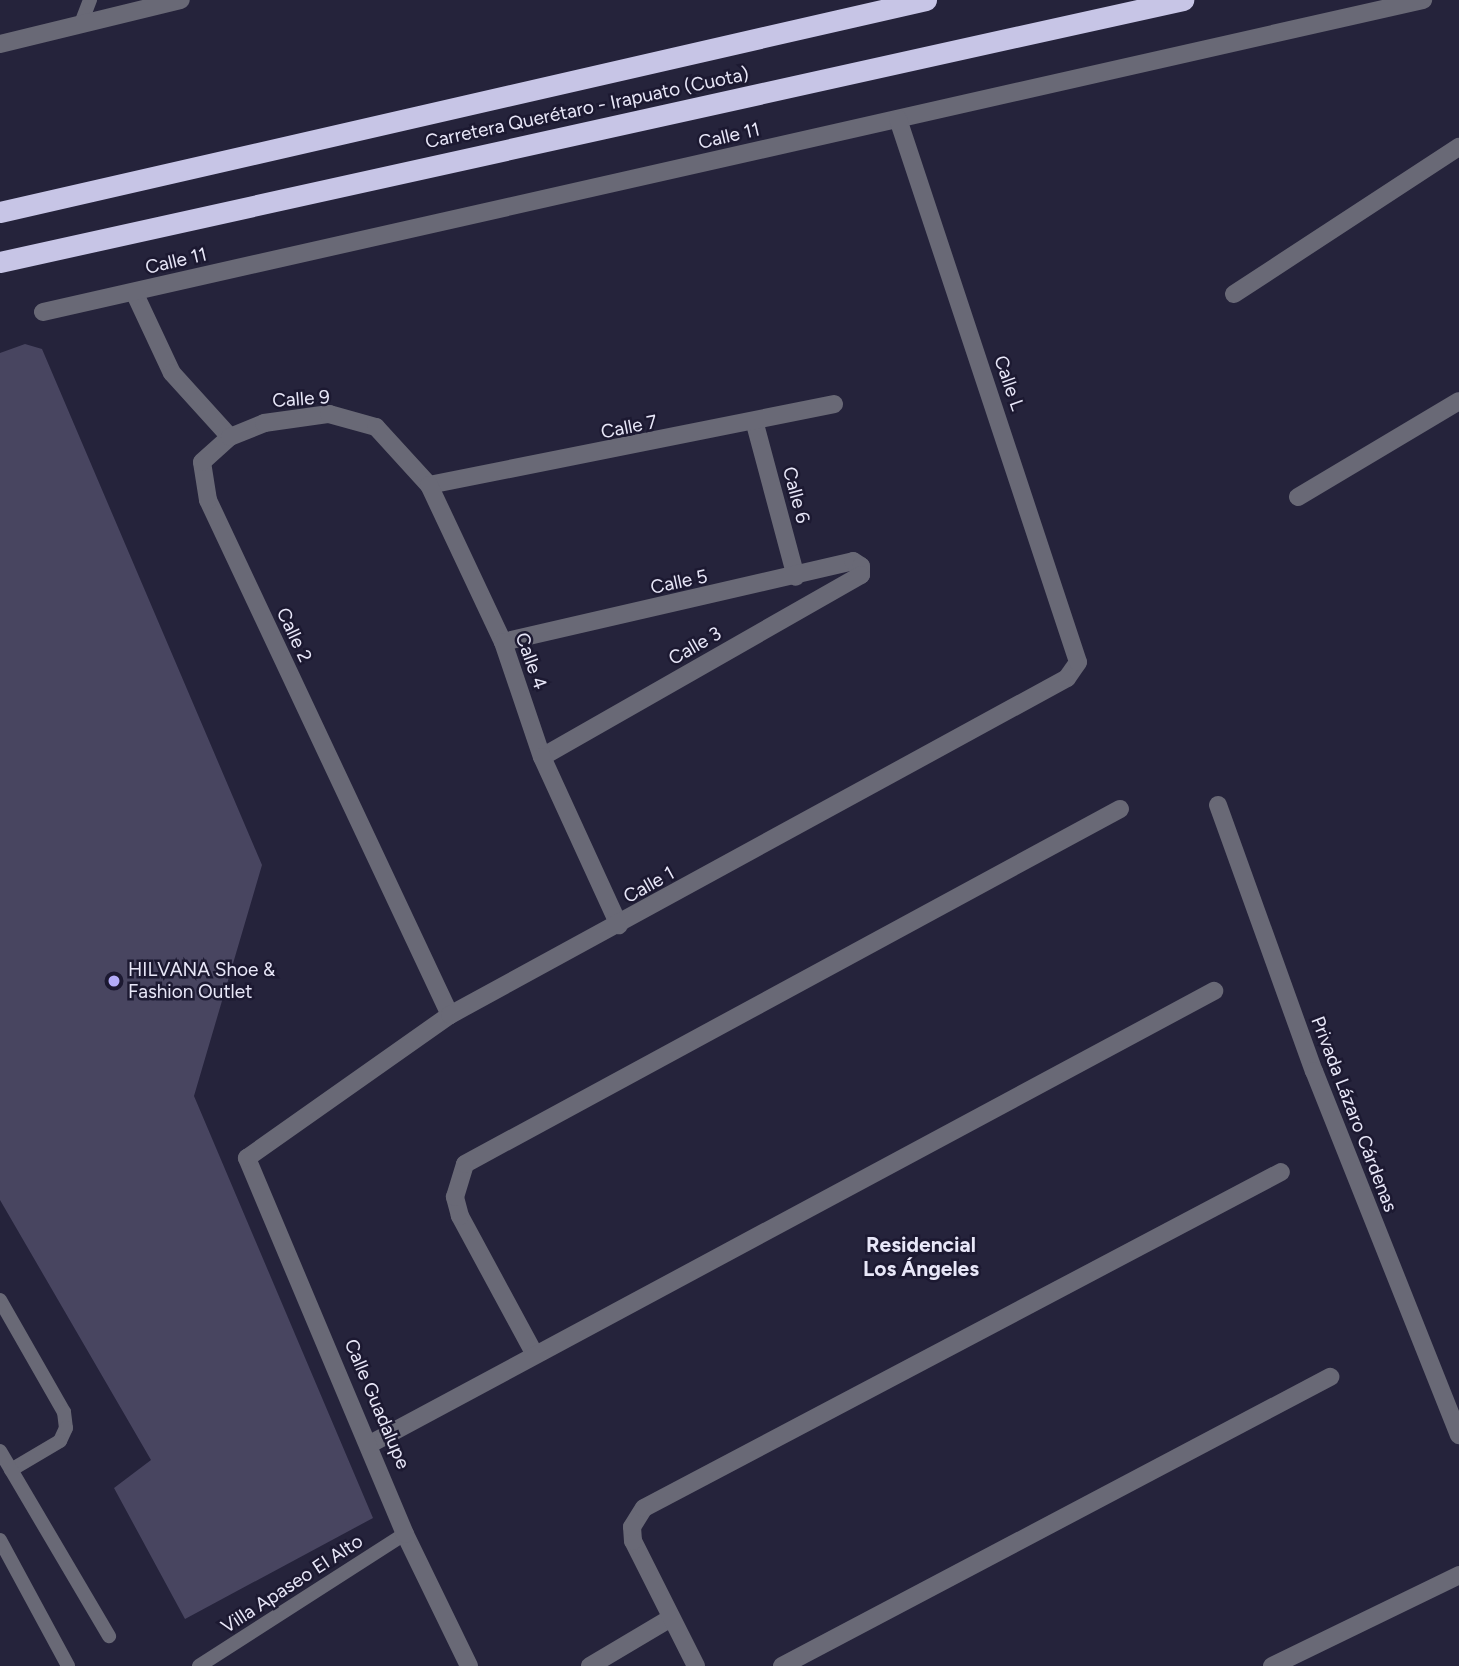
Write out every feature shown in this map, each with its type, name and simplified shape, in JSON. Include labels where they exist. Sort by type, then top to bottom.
[{"type":"highway","name":"Carretera Querétaro - Irapuato (Cuota)","points":[[0,212],[926,0]]},
{"type":"highway","name":"Carretera Querétaro - Irapuato (Cuota)","points":[[0,262],[1183,0]]},
{"type":"highway","points":[[0,272],[105,237]]},
{"type":"street","points":[[0,44],[181,0]]},
{"type":"street","name":"Calle 11","points":[[43,312],[1423,0]]},
{"type":"street","name":"Calle L","points":[[898,119],[1078,662]]},
{"type":"street","points":[[1234,294],[1459,147]]},
{"type":"street","points":[[134,292],[173,373],[230,437]]},
{"type":"street","points":[[1298,497],[1459,401]]},
{"type":"street","name":"Calle 7","points":[[429,485],[755,424],[834,404]]},
{"type":"street","name":"Calle 9","points":[[230,437],[264,423],[329,414],[376,427]]},
{"type":"street","name":"Calle 6","points":[[755,424],[796,577]]},
{"type":"street","name":"Calle 4","points":[[376,427],[429,485],[503,642],[542,757],[619,925]]},
{"type":"street","name":"Calle 2","points":[[230,437],[202,461],[208,500],[450,1015]]},
{"type":"street","name":"Calle 5","points":[[503,642],[796,577],[853,561],[862,566]]},
{"type":"street","name":"Calle 3","points":[[542,757],[861,575],[862,566]]},
{"type":"street","name":"Calle 1","points":[[247,1158],[450,1015],[1067,678],[1078,662]]},
{"type":"street","name":"Privada Lázaro Cárdenas","points":[[1218,805],[1314,1071],[1459,1435]]},
{"type":"street","points":[[534,1353],[460,1216],[455,1197],[465,1164],[1120,809]]},
{"type":"street","points":[[372,1443],[534,1353],[1214,991]]},
{"type":"street","name":"Calle Guadalupe","points":[[247,1158],[372,1443],[405,1534],[469,1666]]},
{"type":"street","points":[[696,1666],[633,1541],[632,1527],[644,1508],[1281,1171]]},
{"type":"street","points":[[782,1666],[1331,1377]]},
{"type":"street","points":[[1272,1666],[1459,1575]]},
{"type":"street","points":[[590,1666],[671,1618]]},
{"type":"lane","points":[[80,26],[90,0]]},
{"type":"lane","points":[[0,1300],[64,1412],[66,1428],[60,1441],[11,1470]]},
{"type":"lane","points":[[0,1451],[109,1636]]},
{"type":"lane","name":"Villa Apaseo El Alto","points":[[199,1666],[405,1534]]},
{"type":"lane","points":[[0,1540],[68,1666]]},
{"type":"building","name":"HILVANA Shoe & Fashion Outlet","points":[[25,344],[42,349],[262,865],[194,1096],[373,1518],[185,1619],[114,1488],[151,1460],[0,1200],[0,353]]},
{"type":"place","name":"HILVANA Shoe & Fashion Outlet","points":[[114,981]]},
{"type":"district","name":"Residencial Los Ángeles","points":[[921,1257]]}]
